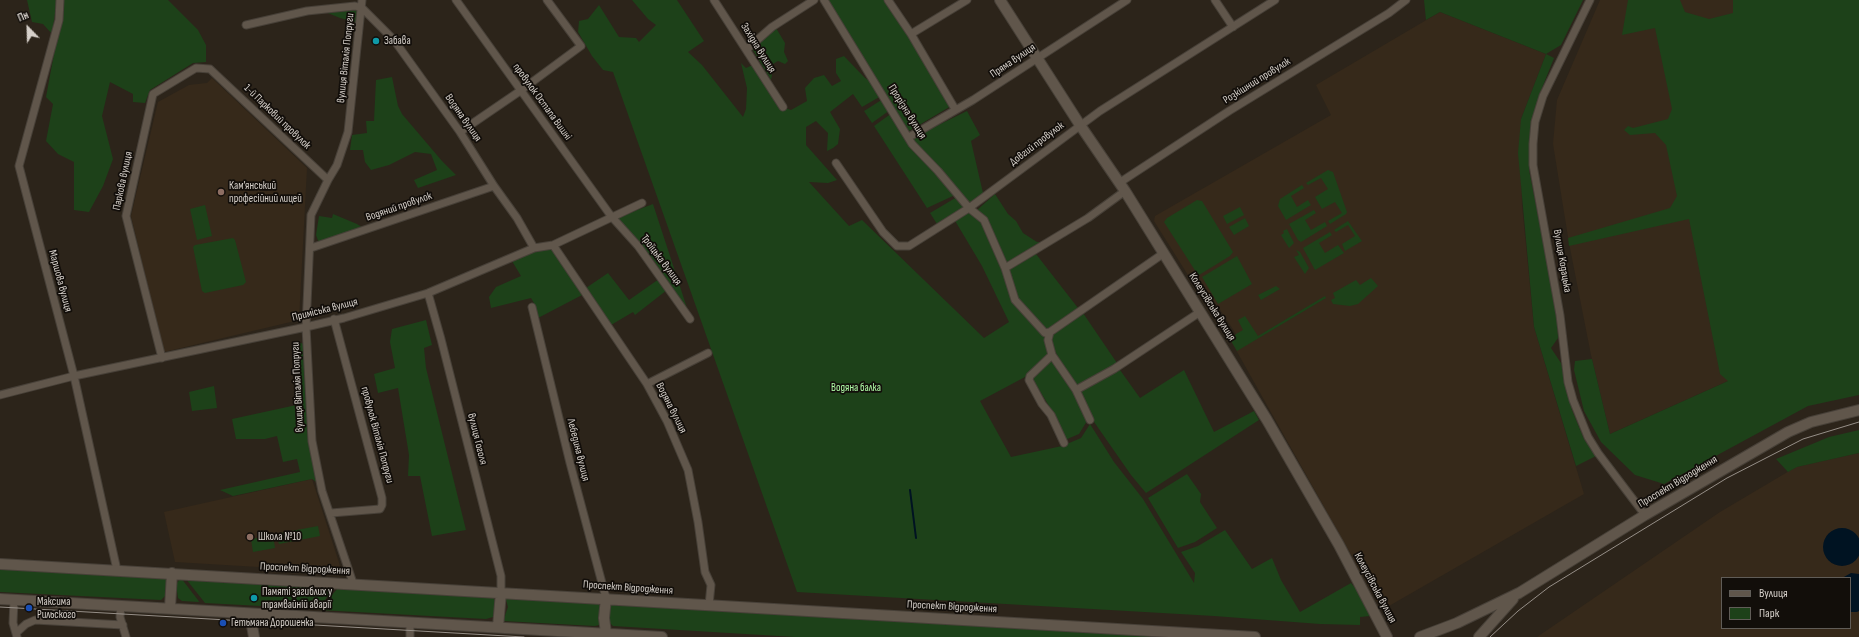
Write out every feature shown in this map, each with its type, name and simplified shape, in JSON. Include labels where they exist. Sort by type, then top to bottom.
[{"type":"main road","name":"Колеусівська вулиця","points":[[1000,0],[1164,253],[1272,429],[1332,532],[1387,637]]},
{"type":"main road","name":"Проспект Відродження","points":[[1420,637],[1457,623],[1519,593],[1645,515],[1788,432],[1811,422],[1859,410]]},
{"type":"main road","name":"Проспект Відродження","points":[[0,564],[352,583],[1255,637]]},
{"type":"main road","points":[[170,608],[172,573]]},
{"type":"main road","points":[[498,627],[501,592]]},
{"type":"main road","name":"Проспект Відродження","points":[[1479,637],[1519,593]]},
{"type":"main road","points":[[606,598],[604,618],[606,633]]},
{"type":"main road","points":[[0,599],[121,605],[410,624],[498,627],[662,637]]},
{"type":"main road","points":[[250,614],[254,637]]},
{"type":"street","name":"Маршова вулиця","points":[[60,0],[59,20],[19,166],[74,376],[102,509],[117,570]]},
{"type":"street","name":"вулиця Віталія Попруги","points":[[352,583],[331,513],[322,491],[312,441],[306,327],[311,215],[337,165],[348,132],[362,0]]},
{"type":"street","name":"провулок Остапа Вишні","points":[[456,0],[611,216]]},
{"type":"street","points":[[460,132],[520,91],[581,46],[547,0]]},
{"type":"street","name":"Західна вулиця","points":[[714,0],[783,107]]},
{"type":"street","points":[[747,49],[772,27],[814,0]]},
{"type":"street","name":"Прорізна вулиця","points":[[824,0],[912,144],[938,171],[969,208],[984,220],[1005,268],[1015,300],[1045,333],[1050,332]]},
{"type":"street","points":[[888,0],[911,34],[956,109]]},
{"type":"street","points":[[911,34],[967,0]]},
{"type":"street","name":"Пряма вулиця","points":[[909,137],[973,100],[1127,0]]},
{"type":"street","points":[[1215,0],[1233,26]]},
{"type":"street","name":"Довгий провулок","points":[[836,163],[883,232],[897,246],[909,246],[969,208],[1100,111],[1276,0]]},
{"type":"street","name":"Розкішний провулок","points":[[1122,187],[1229,111],[1389,13],[1406,0]]},
{"type":"street","name":"Вулиця Кодацька","points":[[1590,0],[1543,96],[1536,122],[1533,144],[1533,165],[1560,315],[1568,382],[1573,400],[1588,437],[1598,453],[1645,515]]},
{"type":"street","points":[[246,25],[307,12],[355,6],[362,8]]},
{"type":"street","name":"Водяна вулиця","points":[[362,8],[394,40],[460,132],[494,186],[518,218],[534,248]]},
{"type":"street","name":"Паркова вулиця","points":[[162,358],[126,216],[152,94],[196,68],[210,69]]},
{"type":"street","name":"1-й Парковий провулок","points":[[210,69],[328,180]]},
{"type":"street","name":"Водяний провулок","points":[[310,248],[494,186]]},
{"type":"street","points":[[1005,268],[1088,218],[1122,187]]},
{"type":"street","name":"Приміська вулиця","points":[[0,395],[74,376],[306,327],[428,293],[534,248],[553,245],[611,216],[642,203]]},
{"type":"street","name":"Троїцька вулиця","points":[[611,216],[638,246],[690,319]]},
{"type":"street","name":"Водяна вулиця","points":[[553,245],[647,384],[667,422],[688,470],[698,522],[705,572],[711,585],[709,605]]},
{"type":"street","points":[[1090,420],[1076,390],[1052,355],[1048,340],[1050,332],[1164,253]]},
{"type":"street","name":"вулиця Гоголя","points":[[428,293],[441,339],[500,576],[501,592]]},
{"type":"street","name":"Лебедина вулиця","points":[[532,307],[566,449],[606,598]]},
{"type":"street","points":[[1076,390],[1114,370],[1200,312]]},
{"type":"street","name":"провулок Віталія Попруги","points":[[331,513],[380,509],[382,505],[382,498],[334,319]]},
{"type":"street","points":[[647,384],[708,353]]},
{"type":"street","points":[[1052,355],[1030,376],[1029,380],[1058,429],[1064,443]]},
{"type":"street","points":[[14,600],[13,623],[16,635]]},
{"type":"street","points":[[121,605],[120,617],[126,637]]},
{"type":"street","points":[[16,635],[26,624],[35,620],[123,625]]},
{"type":"street","points":[[410,624],[410,637]]},
{"type":"shaded area","points":[[1600,0],[1859,0],[1728,381],[1610,434],[1591,355],[1569,243],[1553,144],[1557,100]]},
{"type":"shaded area","points":[[1440,12],[1546,54],[1521,119],[1522,205],[1534,327],[1584,494],[1382,610],[1231,341],[1236,334],[1217,305],[1208,307],[1154,221],[1155,216],[1331,115],[1316,85]]},
{"type":"shaded area","name":"Кам’янський професійний лицей","points":[[212,78],[307,168],[299,320],[164,352],[131,216],[158,102],[189,85],[207,83]]},
{"type":"shaded area","points":[[1859,453],[1859,637],[1537,637],[1720,512],[1796,467]]},
{"type":"shaded area","name":"Школа №10","points":[[312,479],[342,572],[175,562],[164,512]]},
{"type":"green space","points":[[27,0],[57,0],[52,34],[43,24],[32,22]]},
{"type":"green space","points":[[64,0],[168,0],[198,30],[206,45],[206,62],[193,63],[150,90],[145,103],[133,102],[133,94],[110,82],[102,116],[113,159],[103,186],[89,212],[74,210],[74,162],[58,154],[46,141],[53,104],[46,97]]},
{"type":"green space","name":"Водяна балка","points":[[632,0],[677,0],[704,41],[688,52],[702,65],[743,117],[746,109],[747,88],[741,63],[746,68],[755,64],[783,107],[791,110],[807,101],[805,88],[814,78],[824,75],[832,86],[841,81],[836,73],[836,59],[844,56],[864,77],[873,84],[881,96],[862,107],[853,94],[830,112],[840,129],[838,144],[833,148],[827,151],[828,133],[816,121],[806,127],[806,145],[837,180],[828,183],[809,182],[849,226],[862,220],[984,338],[1009,322],[982,266],[954,219],[969,210],[983,221],[1001,264],[1012,302],[1045,336],[1049,354],[1025,377],[980,401],[1011,457],[1062,446],[1081,438],[1090,424],[1114,462],[1143,499],[1194,583],[1195,573],[1181,552],[1198,546],[1225,530],[1252,569],[1272,558],[1281,580],[1300,612],[1351,583],[1366,601],[1370,616],[1360,617],[1360,625],[1320,624],[1214,616],[797,592],[613,72],[603,70],[592,56],[578,32],[579,21],[588,19],[599,5],[619,37],[636,38],[639,42],[656,25],[648,19]]},
{"type":"green space","points":[[827,0],[885,0],[951,106],[909,131],[850,41]]},
{"type":"green space","points":[[1424,0],[1583,0],[1561,45],[1546,54],[1440,12],[1426,20]]},
{"type":"green space","points":[[1628,0],[1680,0],[1685,12],[1709,19],[1733,13],[1733,0],[1859,0],[1859,395],[1808,406],[1664,484],[1635,475],[1601,442],[1584,411],[1574,370],[1575,361],[1592,359],[1610,434],[1728,381],[1720,374],[1689,219],[1569,246],[1568,238],[1670,208],[1677,196],[1666,145],[1655,133],[1630,135],[1624,130],[1628,126],[1633,128],[1668,119],[1672,109],[1655,28],[1622,35]]},
{"type":"green space","points":[[360,9],[359,23],[340,18],[323,11]]},
{"type":"green space","points":[[776,28],[785,43],[784,52],[788,61],[785,64],[778,61],[768,67],[772,75],[771,80],[751,47]]},
{"type":"green space","points":[[1546,54],[1554,58],[1540,93],[1531,124],[1529,170],[1557,312],[1558,338],[1551,348],[1561,363],[1572,410],[1584,439],[1596,456],[1576,466],[1534,327],[1518,153],[1521,119]]},
{"type":"green space","points":[[392,77],[398,106],[402,114],[442,161],[456,175],[418,188],[414,180],[437,170],[431,154],[415,152],[389,165],[371,170],[365,162],[363,150],[350,150],[352,135],[367,133],[366,121],[374,121],[376,80]]},
{"type":"green space","points":[[883,99],[890,110],[872,123],[864,111]]},
{"type":"green space","points":[[967,111],[980,135],[971,141],[983,193],[969,204],[915,144],[912,138]]},
{"type":"green space","points":[[892,113],[955,195],[927,208],[874,126]]},
{"type":"green space","points":[[1328,170],[1333,172],[1347,212],[1330,224],[1328,221],[1342,213],[1335,202],[1322,209],[1315,197],[1328,189],[1321,178],[1308,185],[1306,183]]},
{"type":"green space","points":[[1302,185],[1304,188],[1291,196],[1297,207],[1308,200],[1311,205],[1286,220],[1278,206],[1280,199]]},
{"type":"green space","points":[[995,194],[1008,214],[1016,221],[1023,233],[1037,242],[1040,242],[1006,265],[976,211]]},
{"type":"green space","points":[[957,197],[964,208],[937,224],[930,213]]},
{"type":"green space","points":[[1197,200],[1202,201],[1233,252],[1230,256],[1199,275],[1164,222],[1167,218]]},
{"type":"green space","points":[[653,204],[688,311],[654,261],[616,218]]},
{"type":"green space","points":[[205,205],[212,236],[197,240],[190,209]]},
{"type":"green space","points":[[1240,207],[1244,215],[1227,224],[1223,216]]},
{"type":"green space","points":[[1314,210],[1316,213],[1305,220],[1311,230],[1325,222],[1327,226],[1301,242],[1298,240],[1289,224]]},
{"type":"green space","points":[[333,214],[363,228],[319,243],[316,235],[319,216],[332,218]]},
{"type":"green space","points":[[1245,218],[1249,226],[1234,235],[1229,227]]},
{"type":"green space","points":[[1348,221],[1362,241],[1345,251],[1342,244],[1355,236],[1348,225],[1336,232],[1334,230]]},
{"type":"green space","points":[[1287,229],[1294,243],[1289,248],[1281,235],[1284,233],[1283,231]]},
{"type":"green space","points":[[1330,232],[1332,235],[1319,243],[1325,253],[1338,245],[1344,253],[1315,270],[1303,248]]},
{"type":"green space","points":[[233,238],[235,240],[246,282],[243,285],[205,293],[202,291],[193,247],[195,245]]},
{"type":"green space","points":[[553,247],[584,294],[538,318],[531,298],[491,308],[489,297],[496,287],[521,276],[512,261],[534,251]]},
{"type":"green space","points":[[1296,250],[1300,252],[1309,268],[1305,274],[1294,257],[1299,255]]},
{"type":"green space","points":[[1036,254],[1078,308],[1046,331],[1017,298],[1009,270]]},
{"type":"green space","points":[[1237,256],[1252,284],[1218,304],[1202,277]]},
{"type":"green space","points":[[608,273],[629,300],[659,279],[667,290],[635,315],[633,312],[611,325],[586,288]]},
{"type":"green space","points":[[1371,278],[1378,286],[1358,304],[1350,306],[1333,304],[1331,300],[1335,298],[1333,293],[1356,280],[1360,285]]},
{"type":"green space","points":[[1276,286],[1280,289],[1261,300],[1258,295]]},
{"type":"green space","points":[[1325,296],[1326,298],[1237,351],[1231,341],[1236,334],[1243,330],[1238,320],[1245,316],[1258,336]]},
{"type":"green space","points":[[1083,313],[1117,363],[1076,386],[1053,348],[1051,341],[1053,332]]},
{"type":"green space","points":[[426,320],[432,345],[424,348],[426,368],[466,530],[432,536],[420,476],[408,476],[409,455],[398,388],[378,393],[374,374],[395,368],[390,342],[392,329]]},
{"type":"green space","points":[[297,342],[304,344],[319,484],[312,479],[233,496],[220,490],[300,472],[297,459],[283,462],[277,436],[265,439],[236,439],[232,419],[301,404]]},
{"type":"green space","points":[[1052,358],[1071,388],[1087,421],[1079,434],[1065,440],[1057,419],[1032,378]]},
{"type":"green space","points":[[1120,370],[1140,398],[1184,370],[1214,432],[1254,411],[1259,420],[1146,493],[1131,475],[1092,419],[1080,391]]},
{"type":"green space","points":[[214,386],[217,408],[192,411],[189,392]]},
{"type":"green space","points":[[1859,430],[1859,453],[1797,467],[1788,472],[1776,459],[1829,437]]},
{"type":"green space","points":[[1187,474],[1201,494],[1200,502],[1217,528],[1195,542],[1178,548],[1148,498]]},
{"type":"green space","points":[[318,526],[320,536],[279,544],[275,534]]},
{"type":"green space","points":[[273,535],[275,548],[253,552],[251,539]]},
{"type":"green space","points":[[0,568],[166,577],[166,595],[161,600],[0,592]]},
{"type":"green space","points":[[181,578],[199,602],[182,601],[178,598],[176,584]]},
{"type":"green space","points":[[186,579],[335,588],[317,609],[205,603]]},
{"type":"green space","points":[[338,588],[493,597],[496,603],[495,613],[493,617],[486,619],[319,610]]},
{"type":"green space","points":[[505,596],[599,603],[602,620],[599,625],[595,626],[503,621],[508,607]]},
{"type":"green space","points":[[611,602],[1209,637],[795,637],[613,626],[608,621]]},
{"type":"water","points":[[1838,528],[1846,528],[1853,531],[1860,540],[1860,554],[1853,563],[1846,566],[1838,566],[1831,563],[1826,558],[1823,551],[1823,543],[1826,536],[1831,531]]},
{"type":"water","points":[[1851,573],[1859,574],[1859,611],[1857,612],[1851,612],[1851,577],[1844,577]]},
{"type":"waterway","points":[[910,490],[916,538]]},
{"type":"tram line","points":[[1490,637],[1518,611],[1549,587],[1727,478],[1803,439],[1859,422]]},
{"type":"tram line","points":[[0,607],[524,637]]},
{"type":"place","name":"Забава","points":[[376,41]]},
{"type":"place","name":"Кам’янський професійний лицей","points":[[221,192]]},
{"type":"place","name":"Школа №10","points":[[250,537]]},
{"type":"place","name":"Памяті загиблих у трамвайній аварії","points":[[254,598]]},
{"type":"place","name":"Максима Рильского","points":[[29,608]]},
{"type":"place","name":"Гетьмана Дорошенка","points":[[223,623]]}]
